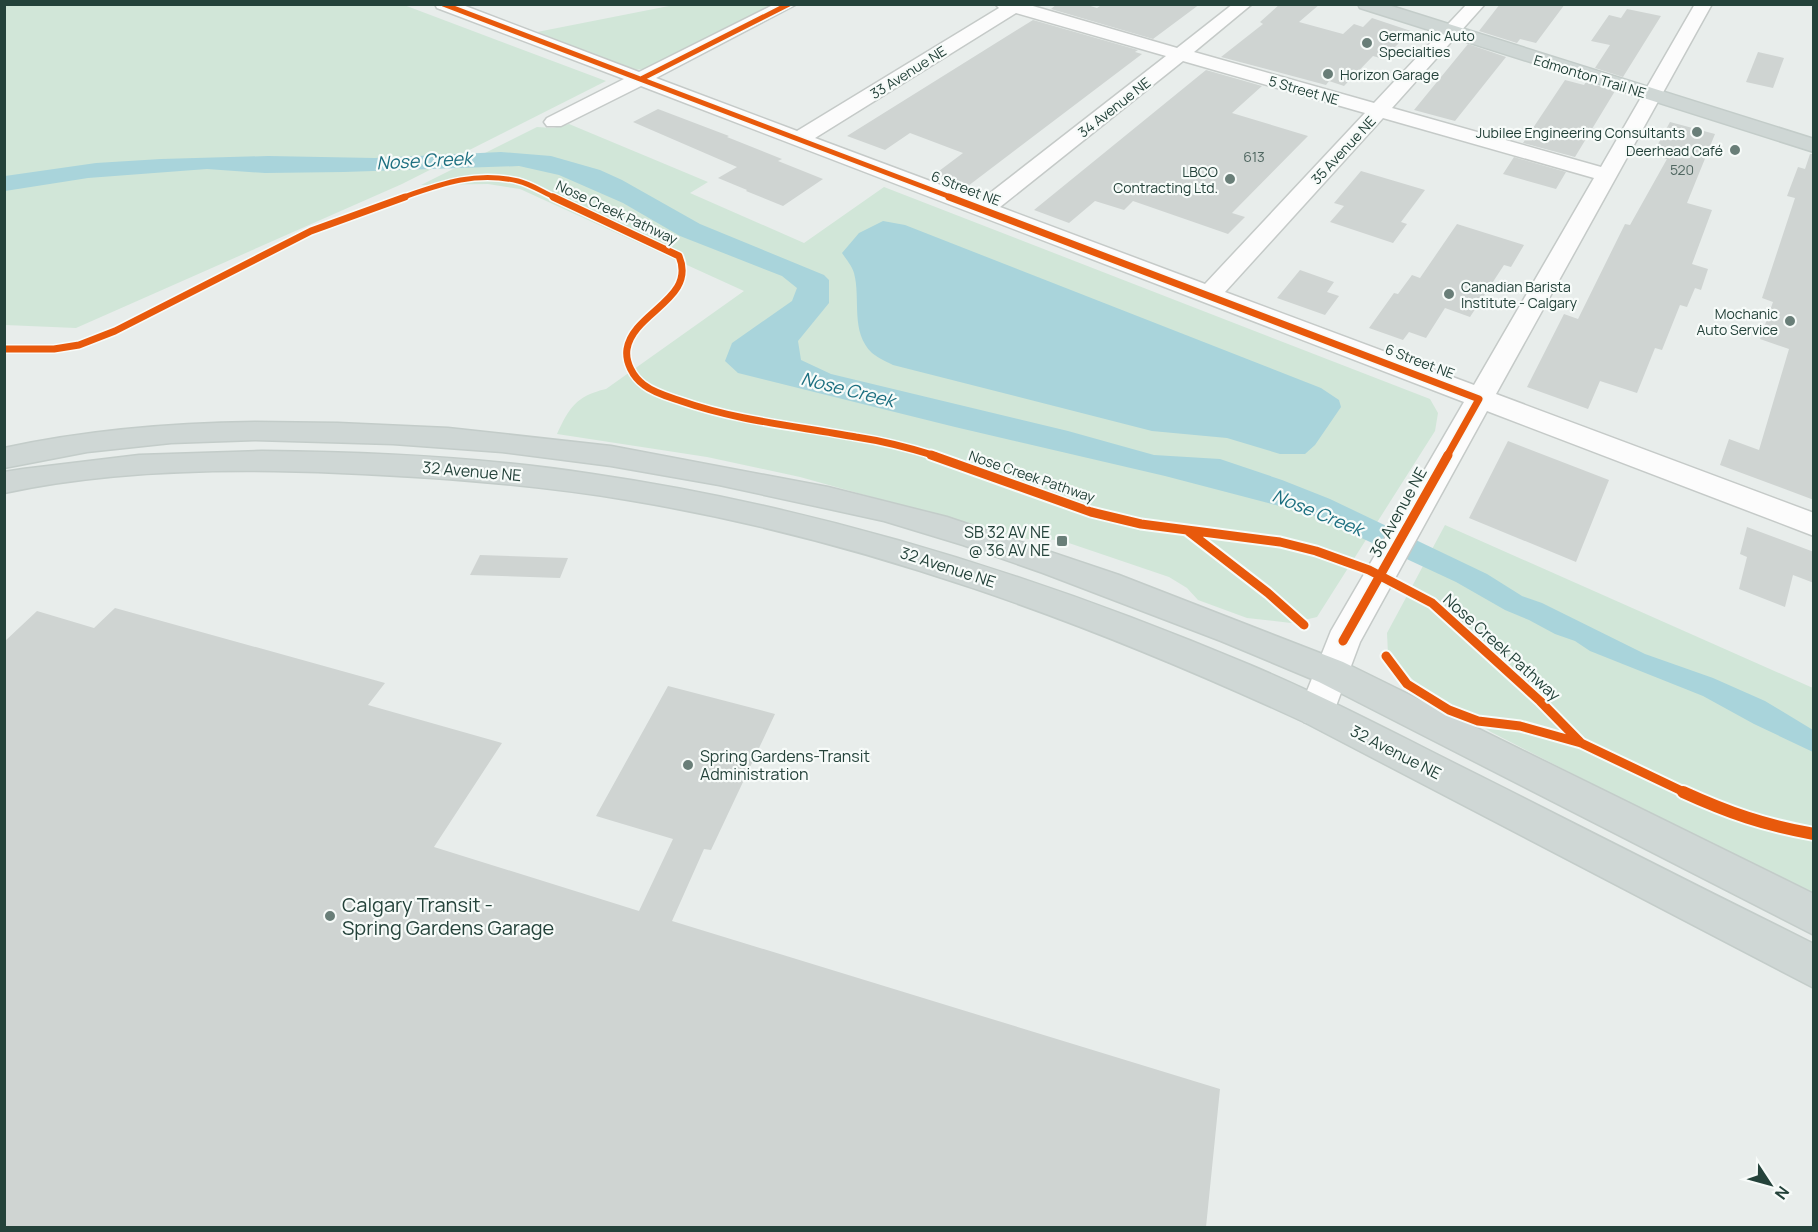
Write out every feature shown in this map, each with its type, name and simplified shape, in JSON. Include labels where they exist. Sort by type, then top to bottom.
[{"type":"main road","name":"Edmonton Trail NE","points":[[1366,4],[1814,146]]},
{"type":"main road","name":"32 Avenue NE","points":[[4,458],[31,451],[177,433],[299,431],[439,436],[543,446],[685,467],[919,519],[1069,570],[1268,645],[1331,672],[1814,915]]},
{"type":"main road","name":"32 Avenue NE","points":[[4,483],[167,462],[274,460],[431,467],[530,477],[672,497],[894,549],[1045,599],[1250,679],[1317,711],[1814,967]]},
{"type":"street","name":"6 Street NE","points":[[442,4],[1814,525]]},
{"type":"street","points":[[554,122],[789,4]]},
{"type":"street","name":"34 Avenue NE","points":[[984,208],[1244,4]]},
{"type":"street","name":"35 Avenue NE","points":[[1208,295],[1477,4]]},
{"type":"street","name":"36 Avenue NE","points":[[1317,711],[1343,641],[1361,608],[1704,4]]},
{"type":"street","name":"5 Street NE","points":[[1011,6],[1606,175]]},
{"type":"street","name":"33 Avenue NE","points":[[799,139],[1011,6]]},
{"type":"green space","points":[[5,5],[404,5],[606,81],[402,184],[76,328],[5,325]]},
{"type":"green space","points":[[674,5],[773,5],[644,69],[634,70],[537,32]]},
{"type":"green space","points":[[569,124],[708,182],[690,193],[804,243],[884,187],[1430,399],[1438,413],[1435,431],[1317,617],[1291,623],[1247,618],[1198,600],[1187,588],[1169,577],[1060,540],[1028,539],[1009,535],[800,477],[707,457],[557,434],[570,410],[580,399],[606,389],[744,291],[520,189],[488,184],[421,185],[537,127],[553,128]]},
{"type":"green space","points":[[1445,525],[1813,688],[1813,897],[1491,732],[1414,681],[1388,654],[1387,633]]},
{"type":"water","name":"Nose Creek","points":[[501,152],[551,156],[600,170],[700,224],[824,275],[829,280],[829,303],[798,341],[801,360],[831,374],[1068,431],[1154,455],[1220,459],[1282,480],[1330,499],[1487,574],[1522,596],[1542,603],[1645,654],[1713,678],[1765,701],[1813,730],[1813,752],[1754,724],[1703,696],[1590,651],[1575,641],[1505,610],[1456,582],[1310,514],[1165,476],[738,373],[725,361],[732,343],[792,301],[797,288],[782,276],[680,236],[623,203],[559,175],[519,166],[265,173],[207,169],[88,178],[5,191],[5,176],[96,163],[268,156],[375,158]]},
{"type":"water","points":[[883,221],[905,225],[1321,388],[1339,400],[1341,407],[1315,445],[1305,454],[1280,454],[1227,438],[1152,431],[893,365],[872,353],[865,345],[858,325],[854,273],[842,253],[859,233]]},
{"type":"building","points":[[1057,4],[1084,4],[1097,8],[1103,4],[1200,4],[1153,39],[1051,9]]},
{"type":"building","points":[[1280,4],[1320,4],[1299,22],[1343,34],[1354,24],[1363,27],[1372,18],[1411,31],[1383,59],[1373,56],[1344,86],[1329,81],[1326,85],[1221,57],[1263,24],[1260,22]]},
{"type":"building","points":[[1500,4],[1565,4],[1536,43],[1520,39],[1517,43],[1479,31]]},
{"type":"building","points":[[1627,9],[1661,16],[1623,77],[1595,68],[1610,45],[1591,41],[1609,15],[1621,18]]},
{"type":"building","points":[[1033,20],[1138,50],[1135,52],[1142,54],[968,186],[935,174],[963,153],[910,133],[885,150],[847,136]]},
{"type":"building","points":[[1468,44],[1506,57],[1455,121],[1414,110]]},
{"type":"building","points":[[1758,52],[1784,58],[1773,88],[1746,82]]},
{"type":"building","points":[[1206,70],[1262,86],[1232,113],[1308,136],[1232,213],[1245,217],[1228,234],[1133,201],[1124,210],[1095,201],[1069,223],[1034,210]]},
{"type":"building","points":[[1565,80],[1584,85],[1586,82],[1615,91],[1575,157],[1523,143]]},
{"type":"building","points":[[658,109],[729,136],[727,137],[782,159],[778,161],[823,179],[783,206],[746,191],[718,178],[737,167],[633,122]]},
{"type":"building","points":[[1670,122],[1715,134],[1687,203],[1712,210],[1692,264],[1708,269],[1701,290],[1695,288],[1687,307],[1680,305],[1662,350],[1655,348],[1637,393],[1600,381],[1588,409],[1527,387],[1564,314],[1578,319],[1625,224],[1630,225],[1667,159],[1652,155]]},
{"type":"building","points":[[1810,154],[1814,154],[1814,500],[1720,465],[1729,439],[1759,450],[1789,349],[1760,339],[1773,302],[1762,298],[1795,198],[1787,196],[1798,167],[1805,169]]},
{"type":"building","points":[[1514,157],[1566,172],[1556,189],[1503,174]]},
{"type":"building","points":[[1361,171],[1425,190],[1401,222],[1407,224],[1393,243],[1330,222],[1344,206],[1334,203]]},
{"type":"building","points":[[1457,224],[1524,245],[1511,267],[1504,265],[1470,317],[1445,308],[1426,338],[1409,332],[1403,340],[1369,328],[1394,293],[1398,294],[1412,275],[1420,278]]},
{"type":"building","points":[[1300,270],[1334,282],[1327,292],[1339,296],[1325,315],[1277,298]]},
{"type":"building","points":[[1508,441],[1609,480],[1576,562],[1469,518]]},
{"type":"building","points":[[1747,527],[1814,552],[1814,583],[1793,575],[1785,607],[1739,589],[1747,557],[1740,554]]},
{"type":"building","points":[[480,555],[568,558],[560,578],[470,575]]},
{"type":"building","name":"Calgary Transit - Spring Gardens Garage","points":[[115,608],[385,683],[368,705],[502,743],[434,847],[639,911],[673,839],[596,816],[668,686],[775,714],[711,850],[704,849],[672,921],[1220,1089],[1206,1227],[4,1227],[4,642],[37,611],[94,628]]},
{"type":"cycle path","points":[[443,4],[1479,399],[1343,641]]},
{"type":"cycle path","points":[[641,79],[789,4]]},
{"type":"cycle path","name":"Nose Creek Pathway","points":[[4,349],[54,349],[79,345],[115,331],[311,231],[451,180],[478,177],[519,181],[679,256],[684,267],[682,281],[673,294],[634,334],[627,348],[627,363],[638,380],[650,389],[726,415],[858,437],[914,449],[974,469],[1061,503],[1121,520],[1161,527],[1260,538],[1298,546],[1352,563],[1426,598],[1540,701],[1581,743]]},
{"type":"cycle path","points":[[1188,531],[1268,593],[1304,625]]},
{"type":"cycle path","points":[[1386,656],[1407,684],[1449,710],[1478,721],[1520,726],[1581,743],[1724,811],[1766,825],[1814,834]]},
{"type":"place","name":"Germanic Auto Specialties","points":[[1367,43]]},
{"type":"place","name":"Horizon Garage","points":[[1328,74]]},
{"type":"place","name":"Jubilee Engineering Consultants","points":[[1697,132]]},
{"type":"place","name":"Deerhead Café","points":[[1735,150]]},
{"type":"place","name":"LBCO Contracting Ltd.","points":[[1230,179]]},
{"type":"place","name":"Canadian Barista Institute - Calgary","points":[[1449,294]]},
{"type":"place","name":"Mochanic Auto Service","points":[[1790,321]]},
{"type":"place","name":"SB 32 AV NE @ 36 AV NE","points":[[1062,541]]},
{"type":"place","name":"Spring Gardens-Transit Administration","points":[[688,765]]},
{"type":"place","name":"Calgary Transit - Spring Gardens Garage","points":[[330,916]]}]
